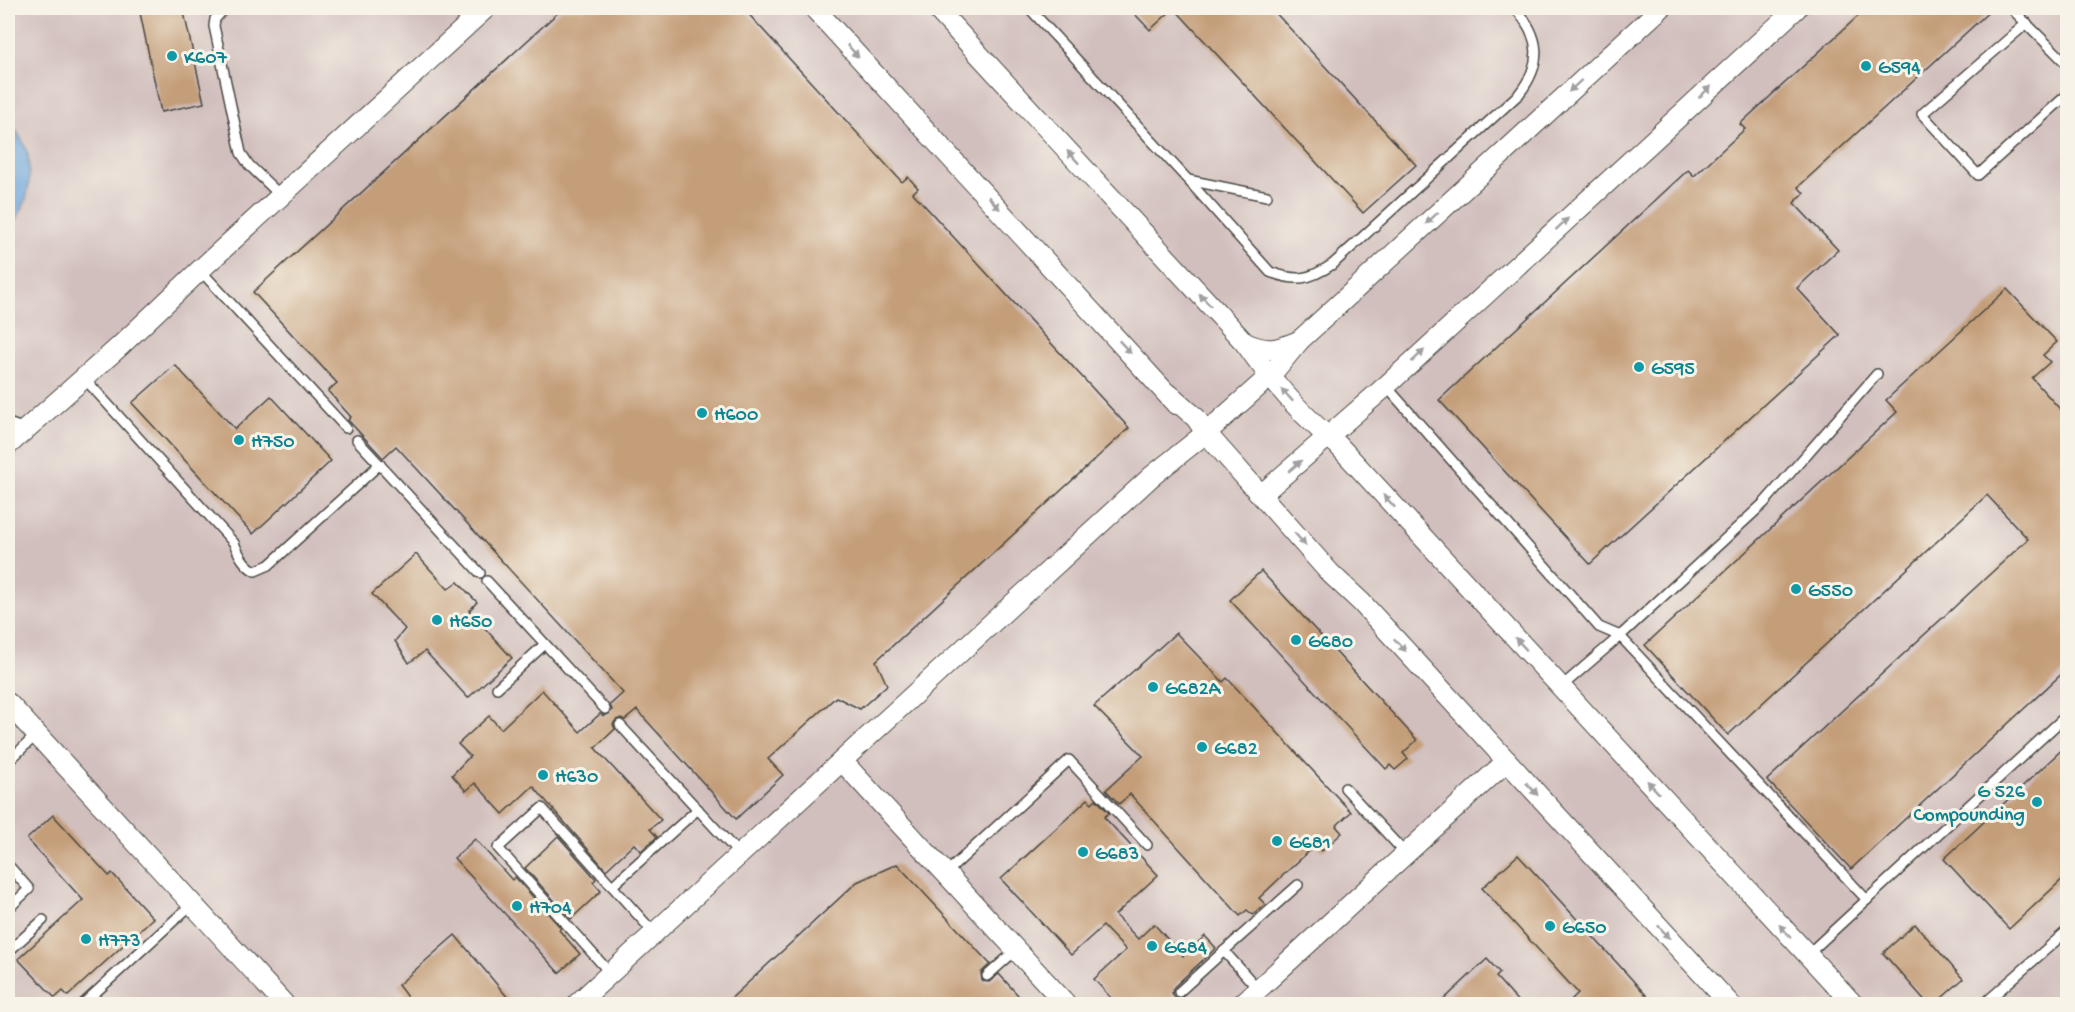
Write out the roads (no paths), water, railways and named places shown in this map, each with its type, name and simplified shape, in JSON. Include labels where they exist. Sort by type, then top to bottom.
[{"type":"street","points":[[814,8],[1170,395],[1196,418],[1206,433],[1330,573],[1361,602],[1730,1005]]},
{"type":"street","points":[[936,8],[1245,343],[1270,376],[1338,446],[1853,1005]]},
{"type":"street","points":[[578,1005],[1152,476],[1206,433],[1270,376],[1299,341],[1661,8]]},
{"type":"street","points":[[1262,494],[1386,386],[1797,8]]},
{"type":"street","points":[[8,445],[16,426],[84,378],[483,9]]},
{"type":"street","points":[[1245,343],[1260,349],[1276,350],[1299,341]]},
{"type":"street","points":[[8,703],[284,1005]]},
{"type":"street","points":[[842,761],[1016,950],[1061,1003]]},
{"type":"street","points":[[1242,1005],[1507,761]]},
{"type":"lane","points":[[225,8],[215,19],[214,26],[241,153],[249,165],[282,197]]},
{"type":"lane","points":[[1029,8],[1270,272],[1283,277],[1302,279],[1322,272],[1333,264],[1519,94],[1526,85],[1536,60],[1536,47],[1531,29],[1515,8]]},
{"type":"lane","points":[[2011,8],[2067,65]]},
{"type":"lane","points":[[2027,23],[1922,114],[1978,175],[2067,94]]},
{"type":"lane","points":[[1188,180],[1267,196]]},
{"type":"lane","points":[[201,270],[346,428]]},
{"type":"lane","points":[[1561,687],[1764,504],[1877,374]]},
{"type":"lane","points":[[84,378],[234,543],[241,558],[255,571],[269,565],[380,464]]},
{"type":"lane","points":[[1386,386],[1599,627],[1620,636],[1867,900]]},
{"type":"lane","points":[[357,440],[480,573]]},
{"type":"lane","points":[[487,581],[605,709]]},
{"type":"lane","points":[[496,688],[545,644]]},
{"type":"lane","points":[[1807,955],[2067,714]]},
{"type":"lane","points":[[620,725],[740,855]]},
{"type":"lane","points":[[8,762],[36,735]]},
{"type":"lane","points":[[946,873],[1069,760],[1147,845]]},
{"type":"lane","points":[[1345,788],[1406,854]]},
{"type":"lane","points":[[611,974],[498,848],[542,808],[655,934]]},
{"type":"lane","points":[[612,886],[698,809]]},
{"type":"lane","points":[[8,865],[29,889],[8,909]]},
{"type":"lane","points":[[1179,992],[1298,885]]},
{"type":"lane","points":[[83,1005],[192,904]]},
{"type":"lane","points":[[8,952],[43,920]]},
{"type":"lane","points":[[1984,1005],[2067,930]]},
{"type":"lane","points":[[987,976],[1016,950]]},
{"type":"lane","points":[[1224,951],[1258,989]]},
{"type":"water","points":[[8,120],[25,147],[28,157],[29,185],[20,213],[8,226]]},
{"type":"place","name":"K607","points":[[172,56]]},
{"type":"place","name":"G594","points":[[1866,66]]},
{"type":"place","name":"G595","points":[[1639,367]]},
{"type":"place","name":"H600","points":[[702,413]]},
{"type":"place","name":"H750","points":[[239,440]]},
{"type":"place","name":"G550","points":[[1796,589]]},
{"type":"place","name":"H650","points":[[437,620]]},
{"type":"place","name":"G680","points":[[1296,640]]},
{"type":"place","name":"G682A","points":[[1153,687]]},
{"type":"place","name":"G682","points":[[1202,747]]},
{"type":"place","name":"H630","points":[[543,775]]},
{"type":"place","name":"G 526 Compounding","points":[[2037,802]]},
{"type":"place","name":"G681","points":[[1277,841]]},
{"type":"place","name":"G683","points":[[1083,852]]},
{"type":"place","name":"H704","points":[[517,906]]},
{"type":"place","name":"G650","points":[[1550,926]]},
{"type":"place","name":"H773","points":[[86,939]]},
{"type":"place","name":"G684","points":[[1152,946]]}]
